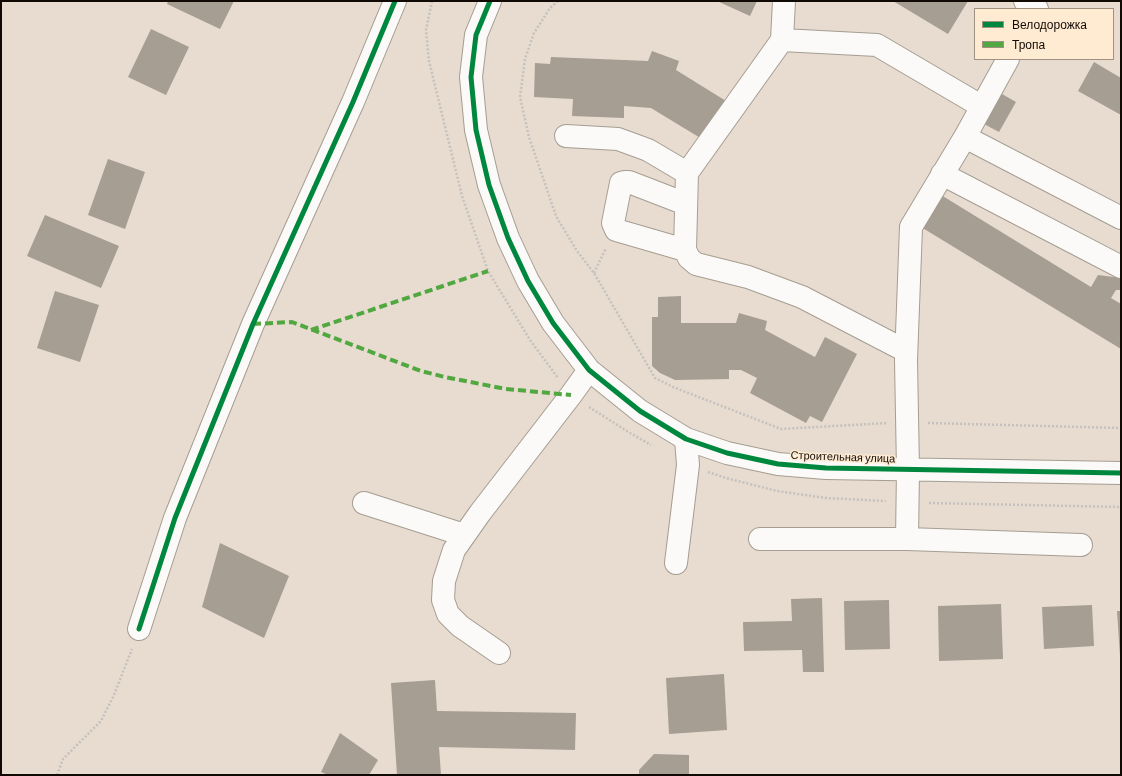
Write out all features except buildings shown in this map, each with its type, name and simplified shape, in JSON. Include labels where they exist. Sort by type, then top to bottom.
[{"type":"street","points":[[139,629],[175,518],[250,331],[353,102],[395,1]]},
{"type":"street","name":"Строительная улица","points":[[490,1],[476,35],[471,77],[476,130],[489,185],[508,238],[528,281],[553,323],[589,370],[640,411],[686,439],[727,453],[778,464],[826,468],[1121,473]]},
{"type":"street","points":[[784,1],[782,40],[687,173],[685,250],[689,258],[696,264],[748,277],[802,297],[906,351]]},
{"type":"street","points":[[1025,1],[1036,8]]},
{"type":"street","points":[[782,40],[877,45],[981,106]]},
{"type":"street","points":[[907,539],[908,470],[906,351],[911,227],[965,137],[1007,60]]},
{"type":"street","points":[[566,136],[618,139],[648,150],[687,173]]},
{"type":"street","points":[[965,137],[1121,218]]},
{"type":"street","points":[[942,174],[1121,267]]},
{"type":"street","points":[[685,250],[616,230],[612,223],[621,183],[629,182],[686,204]]},
{"type":"street","points":[[499,653],[460,626],[448,614],[443,600],[444,581],[454,550],[464,535],[589,370]]},
{"type":"street","points":[[676,563],[688,464],[686,439]]},
{"type":"street","points":[[364,503],[464,535]]},
{"type":"street","points":[[760,539],[907,539],[1081,545]]},
{"type":"path","points":[[558,1],[550,8],[534,33],[525,59],[520,97],[529,136],[556,216],[577,251],[594,273],[655,378],[673,387],[781,429],[906,422],[1121,428]]},
{"type":"path","points":[[594,273],[616,230]]},
{"type":"path","points":[[57,775],[63,760],[101,722],[114,695],[139,629]]},
{"type":"marked path","points":[[311,330],[488,271]]},
{"type":"marked path","points":[[253,324],[292,322],[421,371],[506,389],[571,395]]},
{"type":"cycle path","points":[[139,629],[175,518],[253,324],[353,102],[395,1]]},
{"type":"cycle path","points":[[490,1],[476,35],[471,77],[476,130],[489,185],[508,238],[528,281],[553,323],[589,370],[640,411],[686,439],[727,453],[778,464],[826,468],[1121,473]]}]
